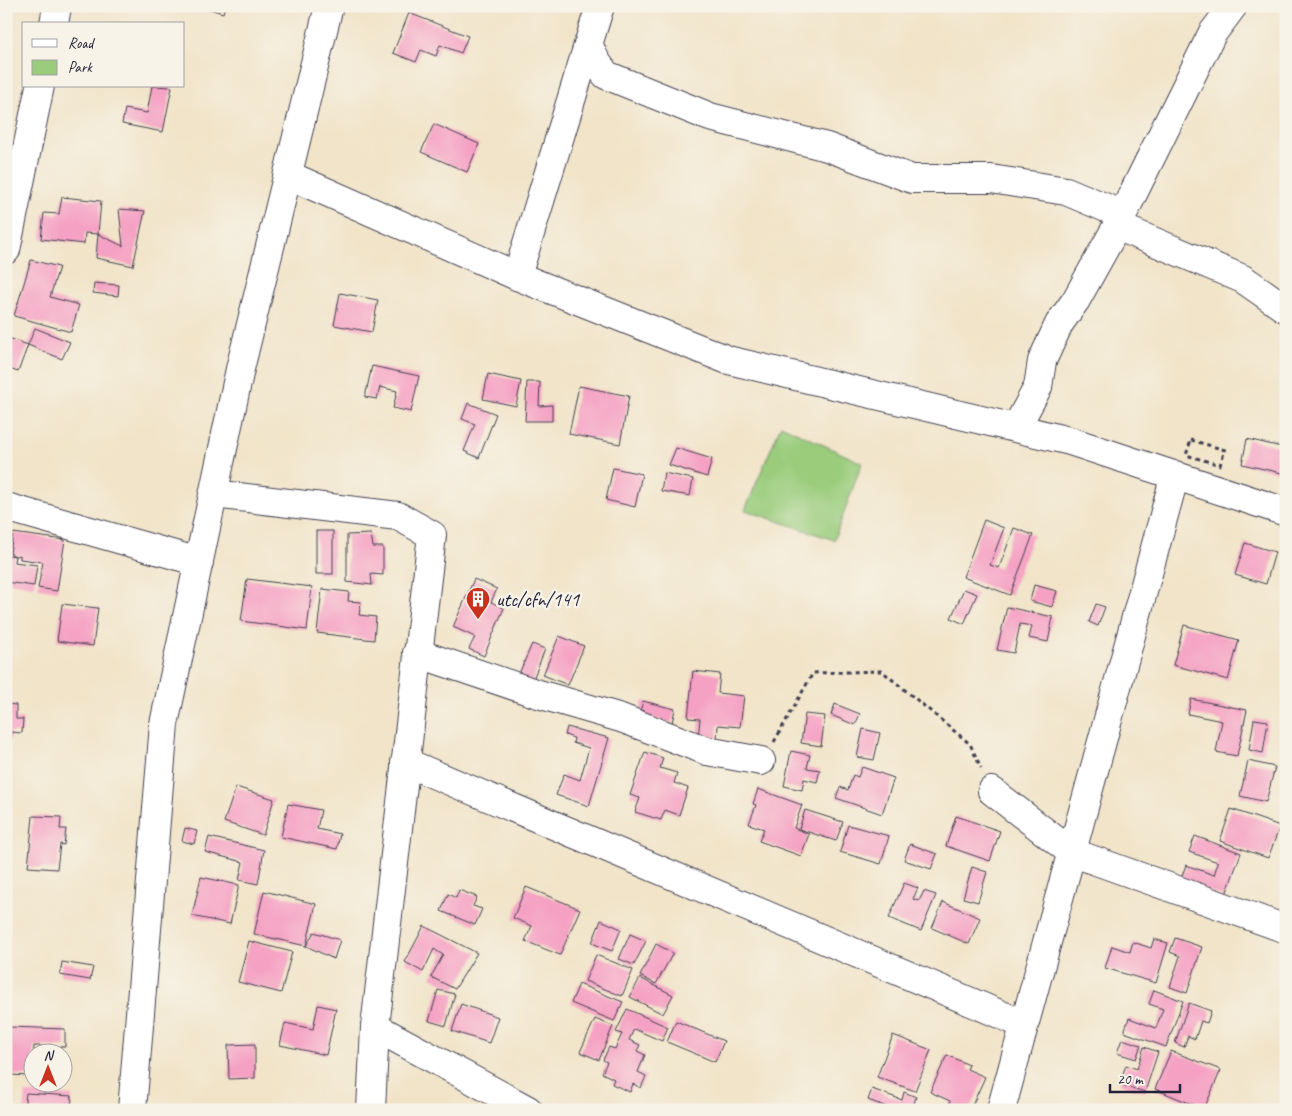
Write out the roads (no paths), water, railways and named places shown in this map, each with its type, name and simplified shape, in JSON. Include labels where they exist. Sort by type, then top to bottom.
[{"type":"street","points":[[54,22],[57,6]]},
{"type":"street","points":[[132,1110],[164,724],[240,369],[329,6]]},
{"type":"street","points":[[517,276],[600,6]]},
{"type":"street","points":[[1016,428],[1038,387],[1042,361],[1059,324],[1076,300],[1120,221],[1212,34],[1233,6]]},
{"type":"street","points":[[589,46],[596,61],[606,75],[710,117],[827,147],[912,179],[991,179],[1066,191],[1120,221],[1243,279],[1286,309]]},
{"type":"street","points":[[6,250],[40,88]]},
{"type":"street","points":[[288,175],[517,276],[728,360],[1070,441],[1286,512]]},
{"type":"street","points":[[1001,1110],[1023,1024],[1175,475]]},
{"type":"street","points":[[214,494],[398,516],[432,535],[375,1027],[371,1110]]},
{"type":"street","points":[[6,507],[199,562]]},
{"type":"street","points":[[417,653],[536,693],[621,718],[707,751],[761,761]]},
{"type":"street","points":[[405,762],[1023,1024]]},
{"type":"street","points":[[992,791],[1071,852],[1286,929]]},
{"type":"street","points":[[375,1027],[528,1110]]},
{"type":"place","name":"utc/cfn/141","points":[[478,620]]}]
